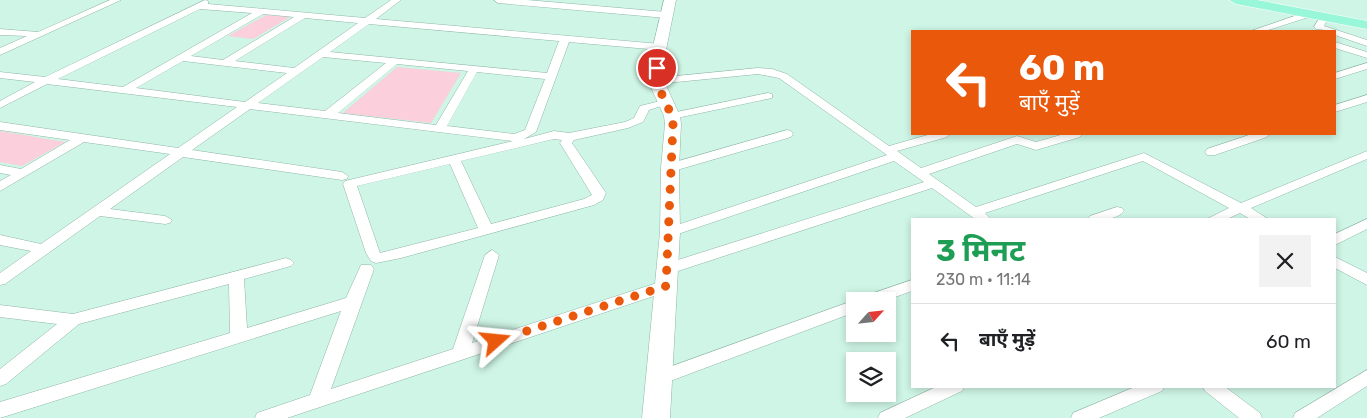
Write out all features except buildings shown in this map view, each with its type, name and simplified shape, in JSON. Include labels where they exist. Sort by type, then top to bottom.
[{"type":"main road","points":[[1236,0],[1309,14],[1319,25],[1367,24]]},
{"type":"main road","points":[[1260,0],[1367,20]]},
{"type":"street","points":[[0,52],[117,0]]},
{"type":"street","points":[[0,105],[210,0]]},
{"type":"street","points":[[0,280],[397,0]]},
{"type":"street","points":[[498,0],[668,7],[656,81],[668,110],[670,168],[670,232],[656,418]]},
{"type":"street","points":[[198,6],[660,47]]},
{"type":"street","points":[[124,90],[261,12]]},
{"type":"street","points":[[1259,30],[1309,14]]},
{"type":"street","points":[[226,62],[302,16]]},
{"type":"street","points":[[0,32],[40,34]]},
{"type":"street","points":[[1336,33],[1367,43]]},
{"type":"street","points":[[0,75],[42,83],[124,90],[514,138],[524,136],[530,132],[565,39]]},
{"type":"street","points":[[1336,45],[1367,55]]},
{"type":"street","points":[[321,54],[551,76]]},
{"type":"street","points":[[182,58],[297,70]]},
{"type":"street","points":[[328,115],[395,61]]},
{"type":"street","points":[[1336,76],[1367,66]]},
{"type":"street","points":[[439,128],[474,69]]},
{"type":"street","points":[[656,81],[758,71],[772,72],[783,76],[921,172],[980,216],[1144,157],[1259,218]]},
{"type":"street","points":[[568,137],[566,143],[599,193],[598,197],[581,205],[385,257],[376,258],[373,254],[350,184],[554,135],[568,137],[628,125],[639,120],[644,108],[668,110],[768,96]]},
{"type":"street","points":[[1336,109],[1367,98]]},
{"type":"street","points":[[0,126],[342,176]]},
{"type":"street","points":[[670,168],[787,134]]},
{"type":"street","points":[[670,232],[940,135]]},
{"type":"street","points":[[921,172],[1031,135]]},
{"type":"street","points":[[1017,140],[1036,146],[1073,135]]},
{"type":"street","points":[[1211,152],[1260,135]]},
{"type":"street","points":[[0,187],[83,137]]},
{"type":"street","points":[[1216,218],[1367,155]]},
{"type":"street","points":[[454,159],[487,231]]},
{"type":"street","points":[[0,169],[24,173]]},
{"type":"street","points":[[264,418],[461,352],[936,183]]},
{"type":"street","points":[[1098,218],[1117,211]]},
{"type":"street","points":[[96,212],[165,220]]},
{"type":"street","points":[[1336,239],[1367,223]]},
{"type":"street","points":[[0,240],[44,249]]},
{"type":"street","points":[[461,352],[492,255]]},
{"type":"street","points":[[0,311],[73,320],[286,263]]},
{"type":"street","points":[[1336,263],[1367,280]]},
{"type":"street","points":[[318,400],[352,302],[366,269]]},
{"type":"street","points":[[236,276],[239,337]]},
{"type":"street","points":[[893,292],[911,285]]},
{"type":"street","points":[[0,410],[352,302]]},
{"type":"street","points":[[659,378],[846,309]]},
{"type":"street","points":[[0,379],[73,320]]},
{"type":"street","points":[[1302,418],[1367,376]]},
{"type":"street","points":[[887,418],[952,388]]},
{"type":"street","points":[[1080,418],[1151,388]]},
{"type":"street","points":[[1214,388],[1253,418]]},
{"type":"shaded area","points":[[266,15],[290,17],[253,39],[228,36]]},
{"type":"shaded area","points":[[397,67],[461,73],[431,123],[343,113]]},
{"type":"shaded area","points":[[0,131],[65,142],[22,166],[0,162]]},
{"type":"route","points":[[496,341],[666,286],[670,232],[670,168],[673,124],[672,116],[664,103],[656,81],[657,68]]}]
